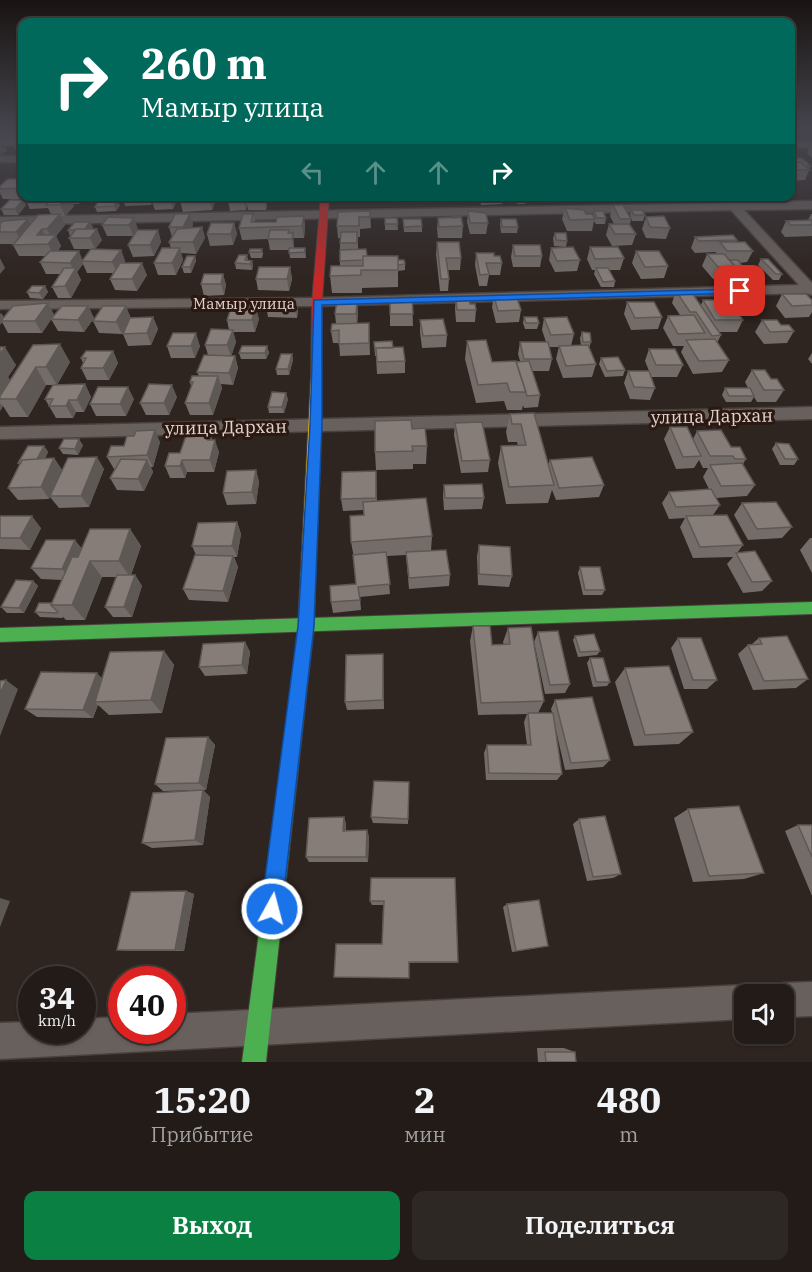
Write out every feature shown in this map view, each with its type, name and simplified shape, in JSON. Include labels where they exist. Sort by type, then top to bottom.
[{"type":"street","points":[[254,1062],[306,626],[316,425],[317,302],[325,201]]},
{"type":"street","points":[[729,201],[812,290]]},
{"type":"street","points":[[0,220],[812,205]]},
{"type":"street","name":"Мамыр улица","points":[[0,305],[317,302],[812,290]]},
{"type":"street","name":"улица Дархан","points":[[0,433],[812,413]]},
{"type":"street","points":[[0,635],[812,608]]},
{"type":"street","points":[[794,1000],[812,999]]},
{"type":"street","points":[[0,1041],[734,1003]]},
{"type":"building","points":[[5,182],[18,182],[18,188],[0,189]]},
{"type":"building","points":[[10,200],[22,201],[15,209],[1,209]]},
{"type":"building","points":[[50,201],[64,201],[60,205],[46,205]]},
{"type":"building","points":[[98,201],[116,201],[114,206],[95,207]]},
{"type":"building","points":[[613,205],[623,205],[631,219],[620,219]]},
{"type":"building","points":[[565,208],[584,210],[586,214],[592,214],[595,219],[570,220]]},
{"type":"building","points":[[631,210],[642,210],[645,215],[634,215]]},
{"type":"building","points":[[370,211],[370,217],[359,217],[359,226],[337,226],[338,212]]},
{"type":"building","points":[[468,211],[486,213],[488,223],[470,223]]},
{"type":"building","points":[[594,211],[603,211],[606,218],[597,218]]},
{"type":"building","points":[[60,214],[47,229],[42,229],[37,235],[56,235],[48,244],[13,245],[38,215]]},
{"type":"building","points":[[175,214],[190,214],[183,227],[169,227]]},
{"type":"building","points":[[243,214],[253,214],[251,222],[276,222],[277,217],[304,216],[302,226],[239,228]]},
{"type":"building","points":[[664,216],[670,228],[650,227],[646,217]]},
{"type":"building","points":[[108,217],[134,218],[129,225],[102,225]]},
{"type":"building","points":[[461,217],[463,226],[439,227],[438,218]]},
{"type":"building","points":[[385,218],[397,218],[398,224],[385,224]]},
{"type":"building","points":[[28,219],[16,232],[0,232],[0,224],[3,221]]},
{"type":"building","points":[[403,219],[421,219],[422,226],[404,227]]},
{"type":"building","points":[[501,219],[516,219],[518,227],[502,227]]},
{"type":"building","points":[[812,220],[812,225],[791,225],[786,221]]},
{"type":"building","points":[[75,222],[90,222],[85,229],[68,230]]},
{"type":"building","points":[[211,223],[234,223],[231,234],[207,234]]},
{"type":"building","points":[[609,224],[629,224],[636,234],[615,234]]},
{"type":"building","points":[[202,227],[193,242],[169,242],[177,229]]},
{"type":"building","points":[[76,229],[97,229],[90,238],[69,238]]},
{"type":"building","points":[[137,230],[158,230],[150,245],[128,245]]},
{"type":"building","points":[[270,230],[289,230],[288,233],[293,233],[292,239],[268,239]]},
{"type":"building","points":[[341,232],[357,232],[357,243],[340,243]]},
{"type":"building","points":[[555,233],[566,233],[567,241],[556,240]]},
{"type":"building","points":[[733,235],[737,240],[699,241],[695,237]]},
{"type":"building","points":[[437,242],[459,242],[461,258],[446,258],[449,279],[441,279]]},
{"type":"building","points":[[720,242],[745,242],[753,251],[727,251]]},
{"type":"building","points":[[513,245],[540,245],[542,256],[515,256]]},
{"type":"building","points":[[573,247],[580,260],[557,261],[551,248]]},
{"type":"building","points":[[590,247],[618,247],[624,258],[595,259]]},
{"type":"building","points":[[162,248],[180,248],[172,263],[154,263]]},
{"type":"building","points":[[289,248],[305,248],[305,252],[289,253]]},
{"type":"building","points":[[91,249],[121,250],[112,262],[82,261]]},
{"type":"building","points":[[250,249],[262,249],[261,252],[249,252]]},
{"type":"building","points":[[366,249],[367,256],[363,256],[363,260],[340,261],[340,250]]},
{"type":"building","points":[[50,251],[79,251],[70,263],[40,262]]},
{"type":"building","points":[[636,251],[659,251],[668,266],[645,267]]},
{"type":"building","points":[[476,253],[494,253],[494,256],[500,256],[502,263],[486,263],[489,274],[480,275]]},
{"type":"building","points":[[707,254],[724,254],[735,266],[718,267]]},
{"type":"building","points":[[239,255],[247,255],[245,260],[252,261],[250,264],[235,263]]},
{"type":"building","points":[[187,256],[195,256],[190,267],[182,267]]},
{"type":"building","points":[[363,256],[398,256],[398,270],[361,270],[361,275],[330,276],[331,266],[363,266]]},
{"type":"building","points":[[761,259],[768,259],[782,274],[776,274]]},
{"type":"building","points":[[398,260],[404,260],[405,264],[398,265]]},
{"type":"building","points":[[729,260],[738,260],[744,269],[734,269],[735,266]]},
{"type":"building","points":[[120,263],[142,263],[132,279],[110,279]]},
{"type":"building","points":[[259,267],[290,267],[287,279],[256,279]]},
{"type":"building","points":[[64,268],[76,268],[65,286],[52,287]]},
{"type":"building","points":[[596,268],[608,268],[615,281],[603,282]]},
{"type":"building","points":[[204,274],[223,274],[221,284],[201,284]]},
{"type":"building","points":[[32,286],[45,286],[39,293],[27,292]]},
{"type":"building","points":[[690,290],[721,335],[712,336],[696,312],[690,312],[676,291]]},
{"type":"building","points":[[782,294],[806,294],[812,300],[812,305],[792,306]]},
{"type":"building","points":[[516,295],[521,310],[498,311],[494,296]]},
{"type":"building","points":[[412,296],[413,314],[390,314],[390,297]]},
{"type":"building","points":[[456,297],[469,297],[470,304],[475,304],[476,310],[457,310]]},
{"type":"building","points":[[337,300],[352,300],[352,303],[357,303],[356,314],[335,314]]},
{"type":"building","points":[[703,300],[729,300],[743,320],[715,320]]},
{"type":"building","points":[[627,302],[654,302],[662,317],[635,318]]},
{"type":"building","points":[[48,303],[35,321],[1,321],[13,306]]},
{"type":"building","points":[[232,305],[256,307],[252,320],[227,320]]},
{"type":"building","points":[[269,305],[297,305],[296,312],[267,311]]},
{"type":"building","points":[[62,306],[88,306],[78,320],[51,319]]},
{"type":"building","points":[[103,306],[126,306],[116,322],[93,321]]},
{"type":"building","points":[[694,315],[705,333],[678,334],[668,316]]},
{"type":"building","points":[[153,317],[147,333],[123,334],[130,318]]},
{"type":"building","points":[[524,317],[537,317],[539,323],[526,323]]},
{"type":"building","points":[[567,317],[574,334],[551,335],[544,318]]},
{"type":"building","points":[[443,319],[447,335],[423,336],[420,320]]},
{"type":"building","points":[[762,320],[777,320],[781,325],[789,325],[794,331],[770,332]]},
{"type":"building","points":[[369,323],[369,343],[339,344],[339,330],[331,331],[332,324]]},
{"type":"building","points":[[211,329],[233,330],[227,345],[205,345]]},
{"type":"building","points":[[582,332],[590,333],[591,342],[583,342]]},
{"type":"building","points":[[173,333],[196,333],[191,346],[167,346]]},
{"type":"building","points":[[715,339],[729,360],[699,361],[686,340]]},
{"type":"building","points":[[486,340],[492,362],[516,361],[526,392],[510,392],[507,383],[478,385],[467,341]]},
{"type":"building","points":[[392,341],[393,348],[376,348],[375,350],[374,342]]},
{"type":"building","points":[[520,342],[548,342],[552,359],[524,359]]},
{"type":"building","points":[[60,344],[46,367],[36,367],[16,399],[0,399],[33,345]]},
{"type":"building","points":[[588,345],[596,364],[566,366],[559,346]]},
{"type":"building","points":[[242,346],[267,346],[265,353],[239,353]]},
{"type":"building","points":[[403,347],[405,361],[377,362],[376,348]]},
{"type":"building","points":[[649,349],[675,349],[683,365],[656,365]]},
{"type":"building","points":[[86,351],[113,351],[103,368],[81,368],[86,358],[81,358]]},
{"type":"building","points":[[281,354],[292,354],[288,369],[276,369]]},
{"type":"building","points":[[204,355],[235,356],[229,373],[197,372]]},
{"type":"building","points":[[618,357],[625,370],[607,371],[601,358]]},
{"type":"building","points":[[529,361],[540,395],[527,396],[516,362]]},
{"type":"building","points":[[752,370],[765,370],[771,379],[777,379],[784,390],[764,390]]},
{"type":"building","points":[[628,371],[649,371],[655,388],[634,387]]},
{"type":"building","points":[[192,376],[218,376],[209,403],[185,403],[193,382],[190,382]]},
{"type":"building","points":[[85,384],[77,400],[69,400],[66,406],[49,406],[53,399],[45,399],[53,385]]},
{"type":"building","points":[[149,384],[172,385],[164,403],[140,403]]},
{"type":"building","points":[[98,387],[128,387],[120,404],[90,404]]},
{"type":"building","points":[[725,388],[750,388],[754,396],[729,396]]},
{"type":"building","points":[[272,392],[286,393],[282,407],[268,407]]},
{"type":"building","points":[[534,413],[554,485],[509,487],[501,446],[526,445],[521,424],[512,424],[510,414]]},
{"type":"building","points":[[411,420],[412,429],[425,428],[427,446],[412,446],[413,451],[375,452],[375,421]]},
{"type":"building","points":[[482,422],[490,460],[462,461],[455,423]]},
{"type":"building","points":[[670,427],[687,427],[701,456],[683,457]]},
{"type":"building","points":[[155,430],[147,455],[107,457],[111,446],[124,446],[127,436],[134,436],[136,431]]},
{"type":"building","points":[[721,430],[731,447],[740,447],[746,459],[735,459],[733,456],[710,456],[697,431]]},
{"type":"building","points":[[187,433],[210,433],[208,440],[215,440],[210,460],[182,460],[180,466],[165,466],[169,453],[180,453]]},
{"type":"building","points":[[64,439],[79,439],[75,449],[59,448]]},
{"type":"building","points":[[776,443],[789,444],[798,459],[785,459]]},
{"type":"building","points":[[28,446],[44,446],[37,459],[22,460],[18,463]]},
{"type":"building","points":[[97,457],[81,496],[50,496],[68,458]]},
{"type":"building","points":[[592,457],[604,485],[559,488],[550,460]]},
{"type":"building","points":[[54,458],[41,487],[8,488],[22,460]]},
{"type":"building","points":[[121,459],[147,460],[138,479],[110,478]]},
{"type":"building","points":[[742,463],[755,485],[721,486],[710,465]]},
{"type":"building","points":[[256,470],[252,492],[223,493],[227,471]]},
{"type":"building","points":[[376,471],[376,498],[341,499],[342,472]]},
{"type":"building","points":[[482,484],[484,498],[445,498],[444,485]]},
{"type":"building","points":[[711,489],[720,505],[676,507],[669,492]]},
{"type":"building","points":[[426,498],[432,536],[351,542],[350,516],[364,515],[363,502]]},
{"type":"building","points":[[776,502],[792,527],[757,529],[742,503]]},
{"type":"building","points":[[727,515],[743,545],[700,547],[686,516]]},
{"type":"building","points":[[0,516],[32,516],[20,538],[0,538]]},
{"type":"building","points":[[237,522],[232,546],[192,546],[198,523]]},
{"type":"building","points":[[90,529],[130,529],[119,561],[90,561],[72,605],[51,605],[72,557],[78,557]]},
{"type":"building","points":[[46,540],[75,540],[62,569],[31,568]]},
{"type":"building","points":[[479,545],[510,547],[512,576],[479,574]]},
{"type":"building","points":[[446,550],[450,575],[409,578],[406,552]]},
{"type":"building","points":[[755,551],[772,581],[752,582],[736,553]]},
{"type":"building","points":[[386,552],[390,584],[358,587],[360,600],[331,602],[330,586],[356,584],[353,555]]},
{"type":"building","points":[[195,555],[233,556],[223,591],[183,589]]},
{"type":"building","points":[[580,567],[600,567],[605,590],[585,590]]},
{"type":"building","points":[[117,575],[135,575],[124,607],[105,607]]},
{"type":"building","points":[[16,580],[33,581],[19,608],[1,607]]},
{"type":"building","points":[[39,603],[52,603],[51,605],[58,612],[35,612]]},
{"type":"building","points":[[473,626],[490,626],[492,645],[510,644],[508,628],[531,627],[544,701],[481,703]]},
{"type":"building","points":[[558,631],[570,684],[550,685],[538,632]]},
{"type":"building","points":[[594,634],[600,651],[580,652],[575,636]]},
{"type":"building","points":[[787,636],[808,679],[764,681],[748,645],[762,644],[759,638]]},
{"type":"building","points":[[678,638],[701,638],[717,680],[693,680]]},
{"type":"building","points":[[245,642],[242,665],[199,667],[203,644]]},
{"type":"building","points":[[164,651],[151,700],[95,702],[110,652]]},
{"type":"building","points":[[383,654],[383,700],[345,702],[346,655]]},
{"type":"building","points":[[590,658],[603,658],[610,682],[596,682]]},
{"type":"building","points":[[669,666],[693,732],[645,735],[625,668]]},
{"type":"building","points":[[41,672],[97,673],[83,710],[25,709]]},
{"type":"building","points":[[6,680],[0,694],[0,681]]},
{"type":"building","points":[[592,697],[610,760],[571,763],[555,700]]},
{"type":"building","points":[[528,713],[553,713],[562,774],[489,773],[487,745],[531,745]]},
{"type":"building","points":[[208,737],[199,783],[155,784],[166,738]]},
{"type":"building","points":[[374,781],[409,782],[408,819],[371,817]]},
{"type":"building","points":[[203,790],[195,840],[142,843],[153,793]]},
{"type":"building","points":[[739,806],[764,873],[709,876],[688,809]]},
{"type":"building","points":[[605,816],[621,874],[593,877],[579,819]]},
{"type":"building","points":[[344,817],[343,831],[367,830],[366,857],[306,857],[309,818]]},
{"type":"building","points":[[798,825],[812,825],[812,857]]},
{"type":"building","points":[[371,878],[455,878],[458,962],[409,962],[409,978],[334,977],[336,944],[382,944],[384,901],[370,901]]},
{"type":"building","points":[[186,891],[175,950],[117,950],[131,892]]},
{"type":"building","points":[[539,900],[548,946],[516,951],[507,904]]},
{"type":"building","points":[[545,1052],[575,1052],[576,1062],[546,1062]]},
{"type":"traffic: fast","points":[[0,635],[812,608]]},
{"type":"traffic: fast","points":[[254,1062],[299,688]]},
{"type":"traffic: slow","points":[[299,688],[306,626],[316,377]]},
{"type":"traffic: jam","points":[[316,377],[317,302],[325,201]]},
{"type":"route","points":[[272,909],[306,626],[316,425],[317,302],[740,291]]}]
